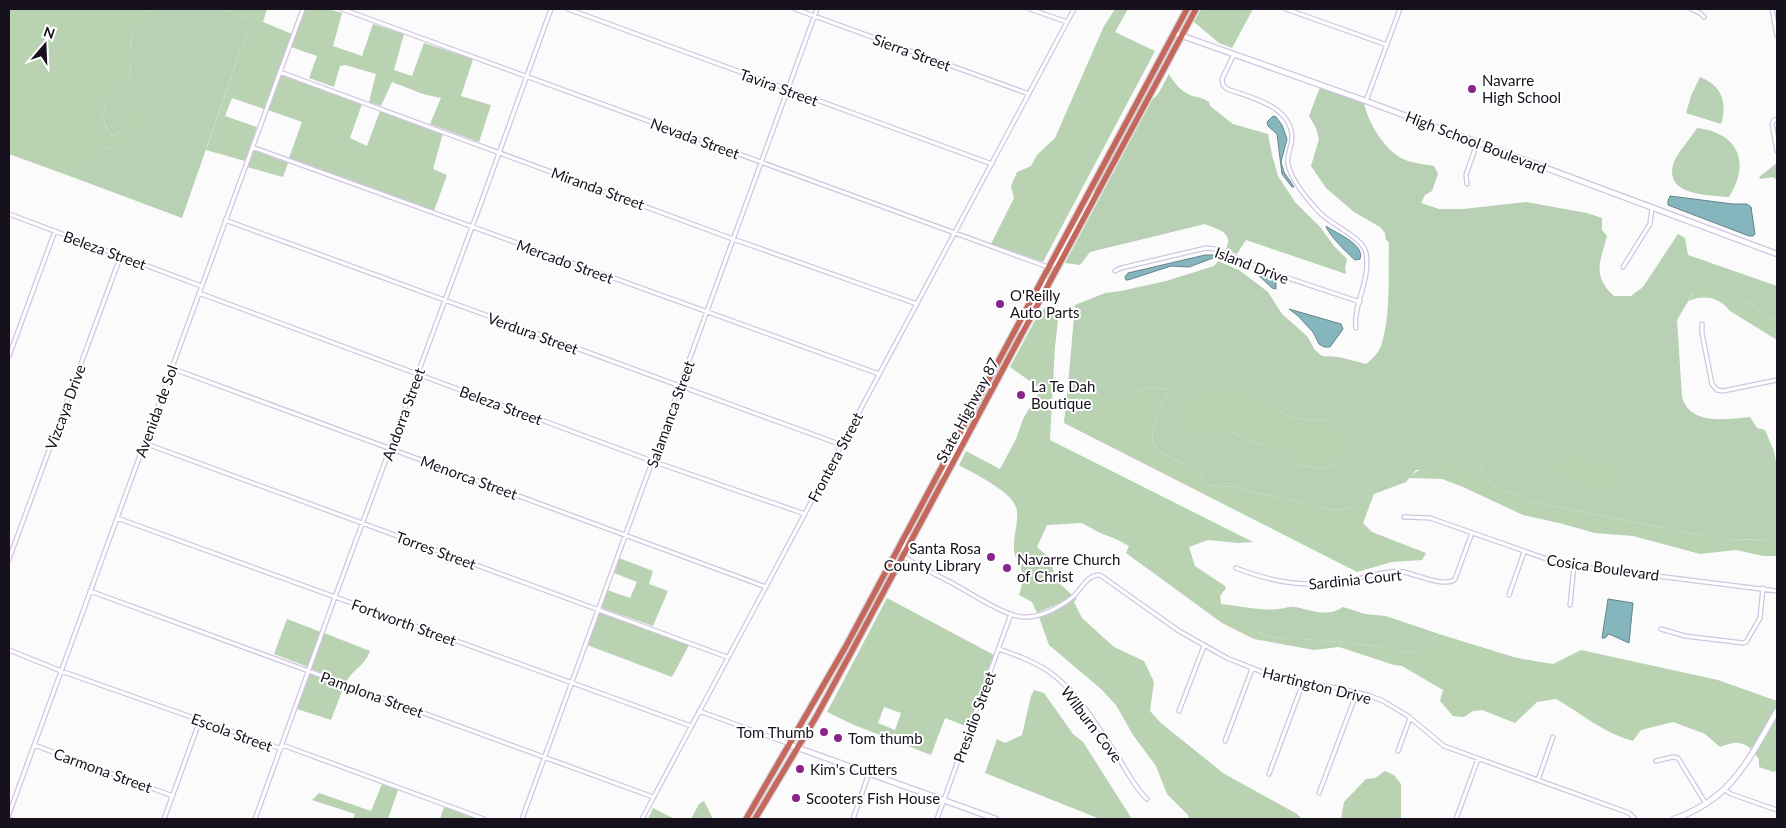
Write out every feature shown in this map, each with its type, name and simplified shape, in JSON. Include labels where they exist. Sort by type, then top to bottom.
[{"type":"highway","points":[[746,819],[857,625],[1187,9]]},
{"type":"highway","name":"State Highway 87","points":[[755,819],[849,658],[1196,9]]},
{"type":"street","name":"Avenida de Sol","points":[[9,814],[303,9]]},
{"type":"street","name":"Nevada Street","points":[[342,9],[1049,267]]},
{"type":"street","name":"Andorra Street","points":[[255,819],[551,9]]},
{"type":"street","name":"Tavira Street","points":[[568,9],[992,164]]},
{"type":"street","name":"Sierra Street","points":[[795,9],[1028,94]]},
{"type":"street","name":"Salamanca Street","points":[[522,819],[817,9]]},
{"type":"street","points":[[1030,9],[1067,22]]},
{"type":"street","name":"Frontera Street","points":[[642,819],[1074,9]]},
{"type":"street","points":[[1286,9],[1387,45]]},
{"type":"street","points":[[1366,101],[1400,9]]},
{"type":"street","points":[[1692,9],[1704,17]]},
{"type":"street","points":[[1772,9],[1777,36]]},
{"type":"street","name":"High School Boulevard","points":[[1174,33],[1366,101],[1777,254]]},
{"type":"street","points":[[1235,54],[1222,78],[1223,85],[1227,89],[1270,104],[1281,114],[1291,132],[1291,143],[1287,158],[1288,166],[1307,198],[1330,223],[1359,240],[1366,251],[1366,275],[1354,318],[1356,328]]},
{"type":"street","name":"Miranda Street","points":[[280,72],[917,304]]},
{"type":"street","points":[[1777,119],[1772,124],[1777,151]]},
{"type":"street","points":[[1467,184],[1466,175],[1477,143]]},
{"type":"street","name":"Mercado Street","points":[[252,147],[879,374]]},
{"type":"street","points":[[1017,343],[1023,325],[1044,284],[1049,267],[1056,263],[1091,198],[1102,184]]},
{"type":"street","points":[[1623,267],[1650,224],[1652,208]]},
{"type":"street","name":"Beleza Street","points":[[9,214],[201,286]]},
{"type":"street","name":"Verdura Street","points":[[225,220],[842,445]]},
{"type":"street","points":[[9,356],[55,231]]},
{"type":"street","name":"Island Drive","points":[[1115,271],[1206,248],[1216,249],[1270,272],[1360,302]]},
{"type":"street","name":"Vizcaya Drive","points":[[9,558],[121,256]]},
{"type":"street","name":"Beleza Street","points":[[199,293],[652,461],[805,514]]},
{"type":"street","points":[[1702,324],[1712,384],[1717,390],[1722,391],[1777,380]]},
{"type":"street","name":"Menorca Street","points":[[171,368],[766,586]]},
{"type":"street","points":[[936,495],[940,480],[965,432],[964,425]]},
{"type":"street","name":"Torres Street","points":[[144,443],[727,657]]},
{"type":"street","points":[[857,625],[874,600],[891,566],[903,556],[904,543],[924,505],[930,489]]},
{"type":"street","name":"Cosica Boulevard","points":[[1404,517],[1430,518],[1553,563],[1777,591]]},
{"type":"street","name":"Fortworth Street","points":[[117,518],[691,726]]},
{"type":"street","name":"Sardinia Court","points":[[1236,568],[1270,580],[1297,584],[1326,584],[1400,572],[1447,583],[1455,579],[1472,533]]},
{"type":"street","points":[[1509,595],[1524,552]]},
{"type":"street","points":[[903,556],[1011,614]]},
{"type":"street","points":[[1570,605],[1574,566]]},
{"type":"street","name":"Hartington Drive","points":[[1011,614],[1029,617],[1046,613],[1069,600],[1090,577],[1100,575],[1179,631],[1228,658],[1277,678],[1357,692],[1383,701],[1410,718],[1444,746],[1629,813],[1635,819]]},
{"type":"street","points":[[1661,629],[1685,636],[1746,642],[1760,618],[1763,588]]},
{"type":"street","name":"Pamplona Street","points":[[90,591],[653,797]]},
{"type":"street","name":"Presidio Street","points":[[937,819],[1011,614]]},
{"type":"street","points":[[1179,711],[1204,646]]},
{"type":"street","name":"Wilburn Cove","points":[[999,649],[1038,665],[1068,689],[1111,746],[1140,793],[1147,799]]},
{"type":"street","name":"Escola Street","points":[[9,650],[200,720],[279,748],[287,747],[484,819]]},
{"type":"street","points":[[1225,741],[1252,668]]},
{"type":"street","points":[[1270,774],[1304,683]]},
{"type":"street","points":[[1319,793],[1357,692]]},
{"type":"street","points":[[1674,819],[1694,812],[1725,790],[1745,764],[1777,710]]},
{"type":"street","points":[[699,711],[996,819]]},
{"type":"street","points":[[1398,750],[1410,718]]},
{"type":"street","points":[[164,819],[200,720]]},
{"type":"street","points":[[1538,780],[1553,737]]},
{"type":"street","name":"Carmona Street","points":[[34,744],[173,796]]},
{"type":"street","points":[[1656,761],[1673,757],[1678,758],[1706,805]]},
{"type":"street","points":[[1456,819],[1478,758]]},
{"type":"street","points":[[853,819],[869,773]]},
{"type":"street","points":[[1725,790],[1731,794],[1777,810]]},
{"type":"green space","points":[[9,9],[144,9],[152,16],[135,32],[130,47],[131,75],[107,99],[102,117],[110,136],[118,134],[130,110],[138,105],[149,107],[150,115],[142,129],[129,141],[116,147],[102,149],[75,178],[9,154]]},
{"type":"green space","points":[[144,9],[222,9],[251,20],[182,218],[75,178],[102,149],[116,147],[124,123],[118,134],[109,136],[102,117],[107,99],[131,75],[131,42],[135,32],[152,16]]},
{"type":"green space","points":[[222,9],[267,9],[263,22],[292,34],[264,109],[232,98],[225,116],[257,127],[245,161],[206,150],[251,20]]},
{"type":"green space","points":[[305,9],[329,9],[342,13],[333,46],[362,56],[373,24],[404,34],[394,70],[412,76],[424,43],[473,59],[461,96],[491,105],[479,142],[430,124],[441,98],[423,94],[392,82],[381,106],[369,102],[376,74],[345,65],[340,66],[334,87],[309,78],[317,56],[291,47]]},
{"type":"green space","points":[[1115,9],[1128,9],[1115,32],[1155,51],[1043,262],[991,244],[1014,198],[1011,186],[1017,172],[1031,166],[1037,155],[1055,138],[1104,26]]},
{"type":"green space","points":[[1201,9],[1253,9],[1232,48],[1219,43],[1194,22]]},
{"type":"green space","points":[[1169,74],[1183,91],[1207,100],[1210,106],[1233,124],[1268,134],[1278,176],[1295,202],[1321,228],[1334,246],[1347,259],[1346,274],[1246,240],[1237,254],[1226,249],[1228,239],[1223,232],[1205,224],[1090,252],[1080,265],[1065,263],[1152,100],[1158,94]]},
{"type":"green space","points":[[281,75],[362,104],[350,138],[367,146],[380,111],[443,133],[433,169],[447,175],[434,211],[289,158],[302,122],[268,110]]},
{"type":"green space","points":[[1700,77],[1713,85],[1721,95],[1724,108],[1721,124],[1686,113],[1691,96]]},
{"type":"green space","points":[[1320,87],[1364,103],[1373,127],[1389,149],[1406,160],[1434,166],[1438,174],[1432,191],[1425,195],[1421,203],[1439,209],[1463,209],[1526,202],[1587,213],[1602,218],[1602,230],[1607,236],[1600,261],[1600,275],[1607,289],[1614,296],[1631,296],[1643,287],[1678,234],[1685,238],[1688,255],[1777,286],[1777,322],[1737,295],[1693,293],[1677,320],[1682,397],[1686,406],[1693,413],[1710,419],[1750,417],[1757,428],[1765,430],[1774,451],[1777,467],[1777,539],[1723,539],[1532,502],[1493,486],[1480,468],[1416,470],[1406,482],[1374,494],[1355,506],[1334,510],[1234,487],[1208,485],[1193,468],[1163,454],[1153,443],[1152,432],[1169,389],[1149,387],[1125,395],[1101,395],[1068,385],[1075,305],[1105,293],[1166,281],[1214,266],[1218,261],[1239,270],[1268,292],[1282,314],[1307,336],[1315,350],[1322,356],[1339,357],[1366,364],[1376,355],[1381,346],[1387,319],[1389,242],[1386,240],[1385,233],[1380,227],[1354,212],[1326,188],[1311,166],[1319,139],[1316,128],[1309,116]],"holes":[[[1270,403],[1288,416],[1316,421],[1331,419],[1352,437],[1350,459],[1324,469],[1297,465],[1280,453],[1231,432]]]},
{"type":"green space","points":[[1697,128],[1722,136],[1737,151],[1739,172],[1736,184],[1729,197],[1690,192],[1676,183],[1672,175],[1673,165],[1680,151]]},
{"type":"green space","points":[[253,150],[288,163],[283,177],[247,167]]},
{"type":"green space","points":[[1777,163],[1777,180],[1773,177],[1761,179],[1759,177]]},
{"type":"green space","points":[[1715,287],[1737,295],[1777,322],[1777,340],[1730,311],[1717,300],[1700,298],[1689,301],[1696,291]]},
{"type":"green space","points":[[1047,305],[1059,311],[1050,440],[1253,542],[1238,543],[1208,540],[1189,547],[1195,566],[1225,586],[1226,588],[1220,596],[1221,604],[1229,608],[1252,629],[1269,636],[1286,639],[1381,646],[1402,653],[1415,652],[1439,634],[1517,658],[1553,664],[1581,650],[1718,680],[1777,701],[1777,707],[1752,750],[1740,743],[1720,747],[1705,734],[1673,722],[1641,730],[1633,741],[1612,733],[1556,699],[1537,702],[1515,723],[1482,710],[1473,711],[1464,717],[1453,716],[1440,701],[1443,690],[1402,666],[1339,647],[1314,650],[1254,639],[1222,623],[1126,553],[1129,546],[1082,523],[1047,525],[1037,547],[1048,557],[1058,582],[1072,595],[1062,602],[1037,613],[1032,602],[1019,595],[1022,576],[1020,565],[1014,552],[1017,517],[1015,505],[1003,491],[959,465],[966,451],[1000,469],[1016,439],[1023,419],[1041,389],[1010,367],[1034,322]]},
{"type":"green space","points":[[1068,385],[1101,395],[1125,395],[1149,387],[1169,389],[1152,432],[1153,443],[1163,454],[1193,468],[1208,485],[1234,487],[1334,510],[1355,506],[1374,494],[1363,523],[1372,532],[1426,553],[1422,560],[1392,562],[1357,572],[1064,423]]},
{"type":"green space","points":[[1208,391],[1246,391],[1270,403],[1288,416],[1316,421],[1331,419],[1352,437],[1359,447],[1350,459],[1324,469],[1297,465],[1280,453],[1231,432],[1204,437],[1183,431],[1173,408],[1186,395]]},
{"type":"green space","points":[[1562,455],[1612,459],[1626,467],[1631,482],[1622,487],[1601,491],[1567,483],[1550,471],[1553,460]]},
{"type":"green space","points":[[1455,464],[1480,468],[1493,486],[1532,502],[1723,539],[1777,539],[1777,556],[1763,556],[1736,550],[1700,554],[1633,536],[1595,533],[1523,515],[1442,479],[1409,478],[1414,473],[1425,468]]},
{"type":"green space","points":[[619,558],[653,571],[649,584],[668,591],[653,626],[601,608],[607,590],[630,598],[637,582],[614,573]]},
{"type":"green space","points":[[887,598],[994,655],[968,727],[945,718],[931,755],[854,725],[827,712]],"holes":[[[884,707],[901,713],[895,730],[878,723]]]},
{"type":"green space","points":[[1075,598],[1077,599],[1074,602],[1082,618],[1114,647],[1144,661],[1154,682],[1150,711],[1161,723],[1223,773],[1297,814],[1302,819],[1189,819],[1188,815],[1167,794],[1156,766],[1133,735],[1116,705],[1101,689],[1049,645],[1039,617]]},
{"type":"green space","points":[[1221,604],[1265,609],[1293,607],[1325,613],[1343,607],[1365,614],[1386,616],[1439,634],[1415,652],[1402,653],[1381,646],[1286,639],[1269,636],[1252,629],[1229,608]]},
{"type":"green space","points":[[599,612],[689,645],[672,677],[587,645]]},
{"type":"green space","points":[[287,619],[321,632],[308,667],[274,654]]},
{"type":"green space","points":[[324,633],[370,651],[365,660],[346,682],[311,669]]},
{"type":"green space","points":[[310,674],[344,686],[331,720],[297,709]]},
{"type":"green space","points":[[1034,690],[1044,693],[1073,734],[1083,742],[1132,819],[1100,819],[985,773],[997,739],[1005,743],[1022,735]]},
{"type":"green space","points":[[1777,714],[1777,770],[1774,772],[1759,767],[1759,759],[1754,753]]},
{"type":"green space","points":[[1385,771],[1394,775],[1401,784],[1401,819],[1341,819],[1344,802],[1366,779],[1375,778]]},
{"type":"green space","points":[[382,784],[398,790],[388,819],[353,819],[355,814],[312,800],[319,793],[371,811]]},
{"type":"green space","points":[[704,801],[713,819],[691,819],[699,804]]},
{"type":"green space","points":[[444,807],[478,819],[440,819]]},
{"type":"green space","points":[[653,808],[675,819],[648,819]]},
{"type":"water","points":[[1273,116],[1282,125],[1287,139],[1281,162],[1284,172],[1294,187],[1282,174],[1277,134],[1268,126],[1267,122]]},
{"type":"water","points":[[1670,196],[1747,204],[1751,207],[1755,234],[1749,236],[1668,205]]},
{"type":"water","points":[[1326,226],[1354,244],[1360,254],[1360,259],[1355,260],[1348,254],[1334,239]]},
{"type":"water","points":[[1205,255],[1214,255],[1213,258],[1189,267],[1171,266],[1128,280],[1125,277],[1128,273]]},
{"type":"water","points":[[1254,271],[1276,281],[1276,289],[1272,288]]},
{"type":"water","points":[[1289,309],[1341,324],[1343,329],[1330,347],[1324,347],[1319,344],[1313,332]]},
{"type":"water","points":[[1608,599],[1633,603],[1629,643],[1609,634],[1602,638]]},
{"type":"place","name":"Navarre High School","points":[[1472,89]]},
{"type":"place","name":"O'Reilly Auto Parts","points":[[1000,304]]},
{"type":"place","name":"La Te Dah Boutique","points":[[1021,395]]},
{"type":"place","name":"Santa Rosa County Library","points":[[991,557]]},
{"type":"place","name":"Navarre Church of Christ","points":[[1007,568]]},
{"type":"place","name":"Tom Thumb","points":[[824,732]]},
{"type":"place","name":"Tom thumb","points":[[838,738]]},
{"type":"place","name":"Kim's Cutters","points":[[800,769]]},
{"type":"place","name":"Scooters Fish House","points":[[796,798]]}]
